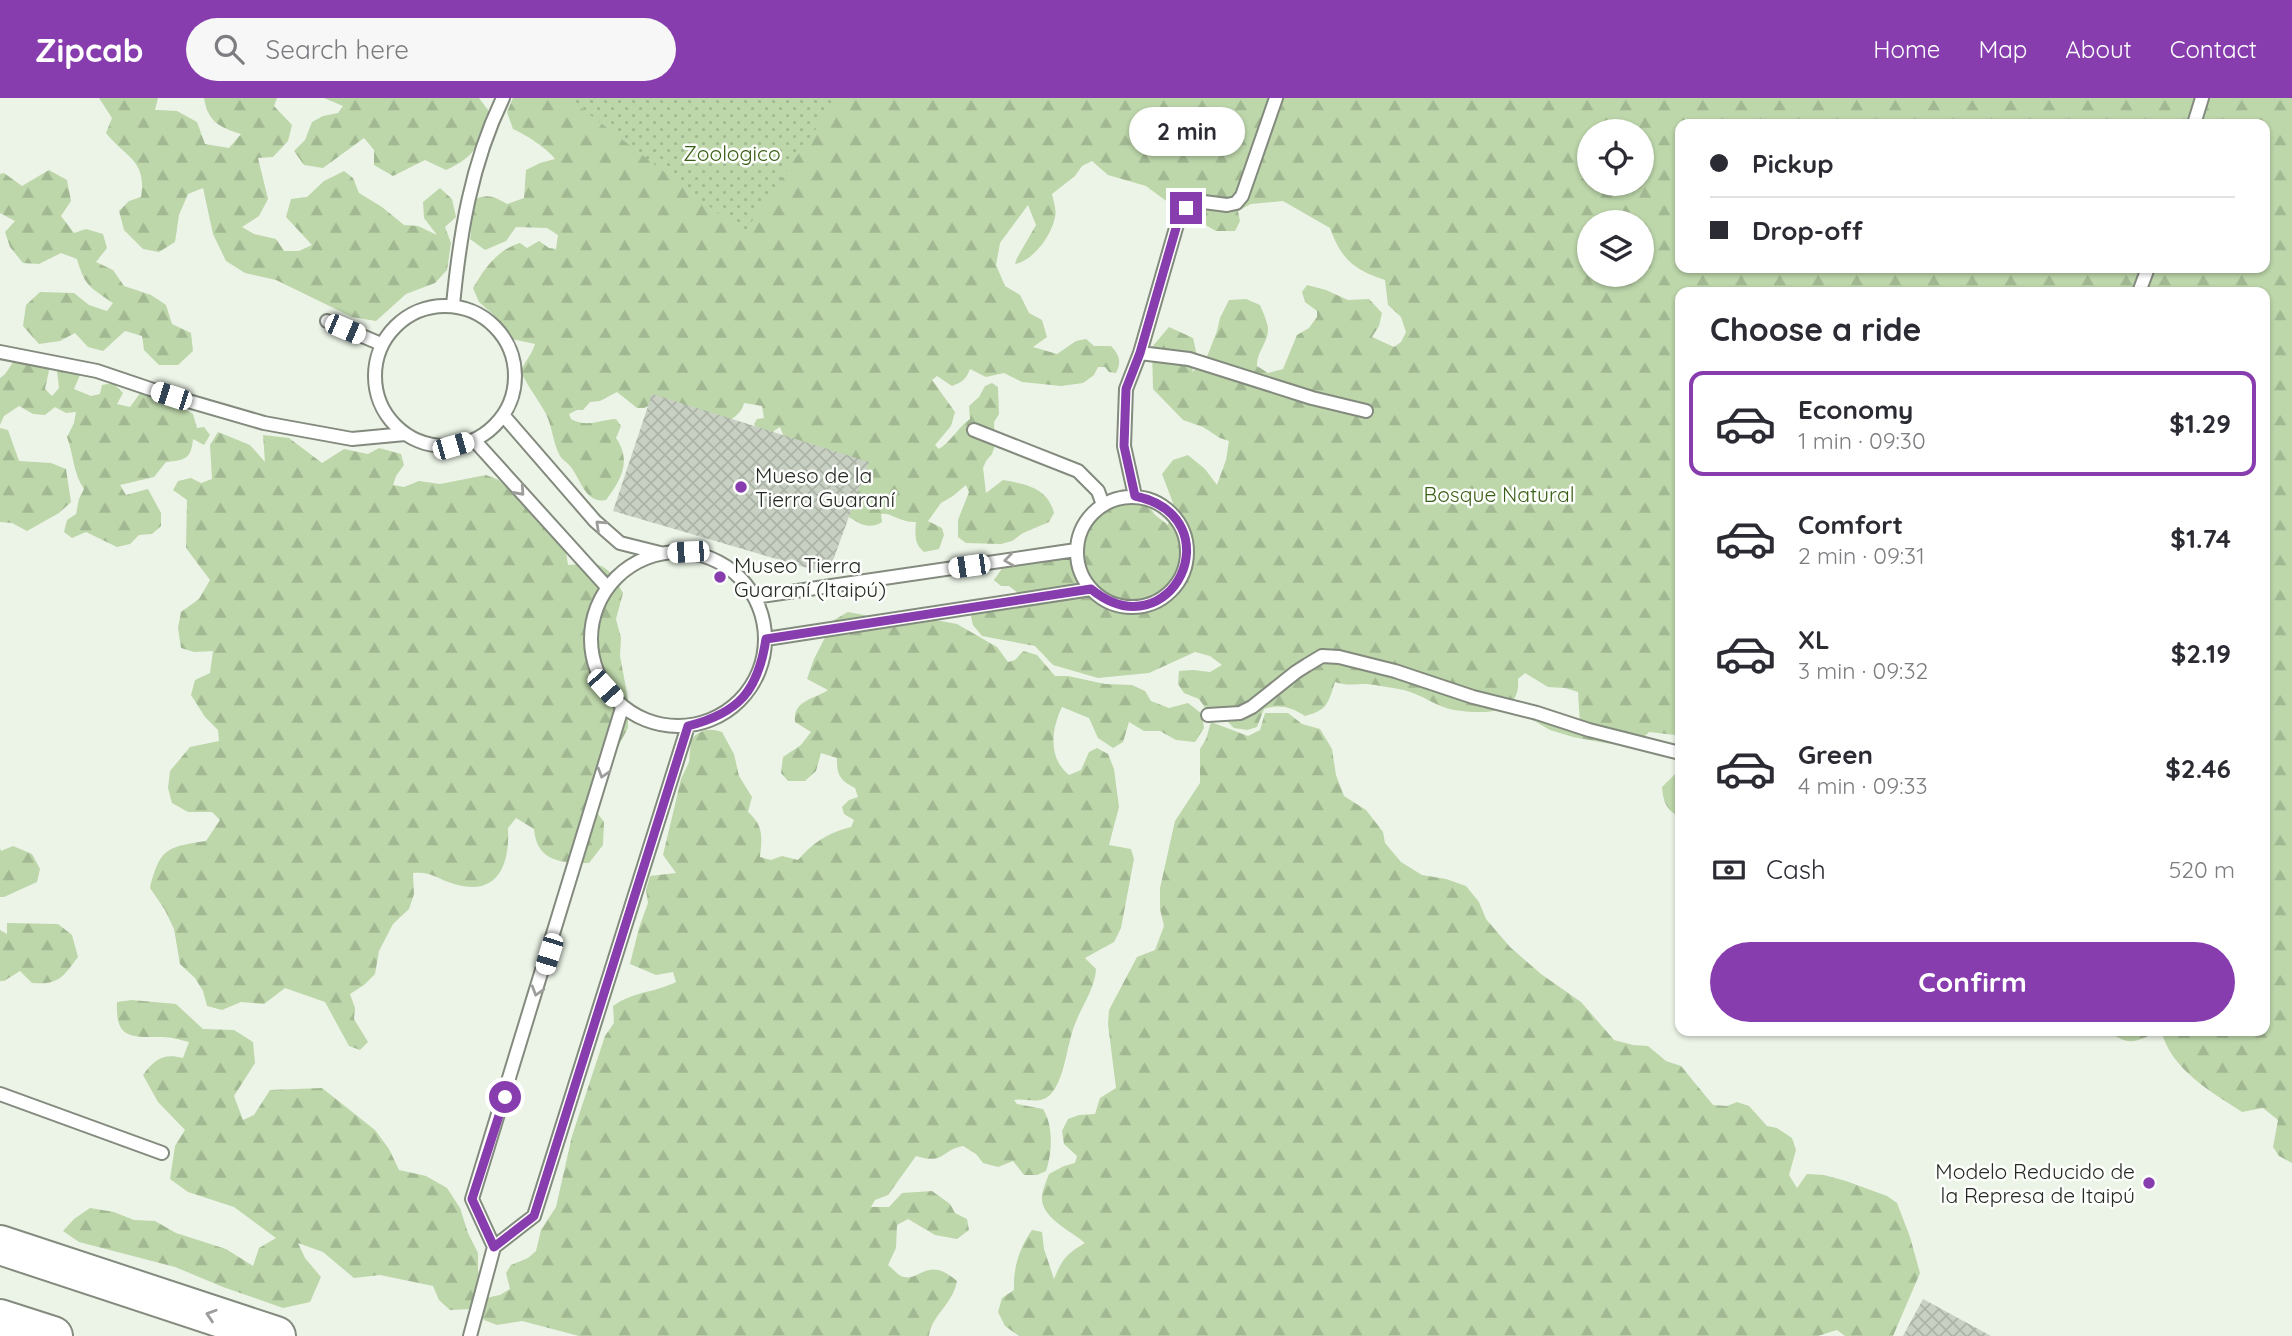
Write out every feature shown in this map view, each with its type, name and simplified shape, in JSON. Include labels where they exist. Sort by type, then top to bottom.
[{"type":"highway","points":[[0,1245],[276,1336]]},
{"type":"highway","points":[[0,1319],[53,1336]]},
{"type":"lane","points":[[453,305],[459,241],[475,172],[503,98]]},
{"type":"lane","points":[[1135,496],[1124,446],[1126,389],[1140,353],[1178,221],[1186,208],[1195,201],[1227,205],[1237,203],[1242,196],[1276,98]]},
{"type":"lane","points":[[2196,119],[2202,98]]},
{"type":"lane","points":[[453,305],[476,312],[496,326],[509,346],[515,369],[513,393],[503,415],[491,430],[474,440],[453,446],[431,446],[405,434],[394,425],[381,407],[375,387],[375,365],[382,344],[394,327],[411,314],[432,306],[453,305]]},
{"type":"lane","points":[[327,321],[382,344]]},
{"type":"lane","points":[[0,352],[97,371],[264,423],[352,439],[405,434]]},
{"type":"lane","points":[[1140,353],[1189,359],[1312,398],[1366,411]]},
{"type":"lane","points":[[503,415],[595,521],[620,543],[661,553],[688,552],[715,559],[738,575],[755,597],[763,617],[766,639],[762,664],[751,687],[734,706],[713,720],[688,726],[665,726],[642,720],[622,708],[605,688],[593,664],[590,638],[594,611],[607,587],[631,565],[661,553]]},
{"type":"lane","points":[[974,430],[1078,471],[1098,491],[1103,505]]},
{"type":"lane","points":[[474,440],[607,587]]},
{"type":"lane","points":[[1135,496],[1152,500],[1168,510],[1180,523],[1186,540],[1187,558],[1182,575],[1172,590],[1157,601],[1140,607],[1122,607],[1105,601],[1091,589],[1080,571],[1076,550],[1078,537],[1092,513],[1118,498],[1135,496]]},
{"type":"lane","points":[[755,597],[1076,550]]},
{"type":"lane","points":[[766,639],[1091,589]]},
{"type":"lane","points":[[1208,715],[1240,713],[1252,707],[1296,671],[1322,656],[1339,657],[1395,671],[1473,697],[1537,713],[1589,730],[1675,752]]},
{"type":"lane","points":[[494,1247],[472,1199],[622,708]]},
{"type":"lane","points":[[472,1335],[494,1247],[534,1216],[688,726]]},
{"type":"lane","points":[[0,1094],[162,1153]]},
{"type":"green space","points":[[99,98],[158,98],[155,110],[177,111],[197,122],[205,144],[229,148],[241,134],[216,122],[208,113],[204,98],[277,98],[274,106],[292,125],[288,141],[273,157],[258,158],[268,199],[259,216],[242,227],[254,234],[276,239],[284,251],[299,251],[312,245],[286,217],[291,199],[307,197],[324,181],[344,171],[353,178],[359,193],[404,225],[418,226],[437,235],[424,218],[423,202],[440,188],[452,199],[456,217],[445,227],[451,243],[447,270],[435,283],[406,294],[376,321],[352,317],[276,280],[245,273],[226,261],[213,234],[203,188],[188,194],[179,215],[175,242],[159,252],[143,249],[124,230],[119,211],[129,201],[141,197],[141,175],[133,160],[106,133],[112,118]]},
{"type":"green space","points":[[324,98],[479,98],[491,114],[476,148],[464,160],[446,170],[425,160],[393,176],[374,165],[374,150],[364,138],[323,168],[304,165],[294,151],[305,140],[312,122],[338,113],[343,106]]},
{"type":"green space","name":"Bosque Natural","points":[[513,98],[2292,98],[2292,1163],[2279,1156],[2273,1147],[2278,1120],[2263,1108],[2242,1112],[2205,1087],[2183,1068],[2163,1036],[2270,1036],[2270,287],[1675,287],[1675,735],[1649,732],[1630,746],[1573,737],[1550,730],[1524,715],[1580,724],[1578,692],[1548,687],[1525,673],[1518,679],[1513,700],[1498,710],[1454,710],[1404,690],[1371,684],[1335,682],[1328,700],[1318,711],[1305,716],[1285,707],[1264,709],[1257,727],[1247,730],[1234,728],[1225,719],[1209,713],[1199,699],[1184,693],[1178,684],[1179,671],[1210,672],[1222,665],[1210,656],[1195,652],[1149,673],[1098,678],[1053,665],[1035,646],[982,636],[973,625],[970,612],[1018,593],[994,580],[1003,567],[1077,557],[1080,534],[1086,521],[1103,503],[1122,489],[1141,494],[1155,515],[1168,525],[1173,503],[1162,474],[1173,460],[1188,455],[1205,469],[1217,485],[1226,460],[1229,441],[1183,420],[1153,389],[1152,347],[1169,327],[1193,338],[1197,356],[1192,372],[1205,362],[1229,300],[1246,299],[1260,305],[1268,328],[1257,366],[1268,373],[1283,369],[1297,335],[1309,328],[1317,317],[1317,311],[1305,302],[1302,292],[1307,285],[1348,300],[1369,299],[1382,313],[1379,326],[1372,337],[1394,347],[1401,342],[1406,332],[1401,317],[1388,305],[1385,280],[1350,262],[1339,248],[1330,228],[1283,201],[1251,204],[1238,211],[1240,221],[1235,231],[1216,231],[1177,209],[1146,186],[1108,175],[1092,161],[1082,166],[1075,176],[1052,194],[1055,214],[1050,232],[1035,253],[1015,264],[1036,225],[1028,205],[1000,243],[996,265],[1005,286],[1020,295],[1029,313],[1042,320],[1047,337],[1033,347],[1057,354],[1076,341],[1086,339],[1094,346],[1111,346],[1119,358],[1118,369],[1116,373],[1109,372],[1105,367],[1098,367],[1094,375],[1083,383],[1061,386],[1022,382],[1004,373],[986,377],[970,369],[964,380],[952,386],[937,376],[932,380],[955,412],[951,426],[935,445],[939,449],[970,419],[969,406],[979,397],[985,386],[992,383],[998,387],[999,414],[994,422],[995,445],[983,468],[986,493],[1003,480],[1028,486],[1047,498],[1054,513],[1049,522],[1012,541],[1001,544],[966,543],[958,537],[958,520],[969,492],[966,485],[941,503],[928,521],[942,528],[944,535],[939,549],[924,552],[915,535],[916,522],[881,514],[882,522],[872,526],[857,522],[844,513],[786,442],[780,427],[771,435],[758,432],[754,424],[757,419],[764,418],[762,406],[744,403],[735,416],[714,424],[697,421],[655,403],[637,408],[617,392],[600,401],[590,402],[583,410],[569,414],[571,419],[588,423],[616,419],[621,426],[616,438],[621,446],[624,462],[620,478],[606,500],[593,498],[588,494],[570,466],[560,456],[546,414],[521,372],[535,344],[512,339],[496,317],[479,302],[473,288],[492,261],[512,246],[520,243],[527,248],[539,241],[556,249],[558,235],[547,228],[516,227],[506,241],[485,250],[470,239],[472,201],[490,196],[507,204],[524,198],[526,170],[555,159],[524,134],[513,129],[507,112]]},
{"type":"green space","name":"Zoologico","points":[[568,98],[837,98],[744,233]]},
{"type":"green space","points":[[49,170],[67,180],[71,201],[61,216],[74,233],[86,229],[103,234],[107,248],[96,262],[113,270],[124,286],[151,295],[166,305],[172,324],[191,333],[193,351],[178,365],[159,365],[144,350],[142,336],[125,331],[103,351],[88,347],[75,333],[60,341],[39,344],[23,326],[26,305],[40,292],[74,293],[89,305],[107,311],[113,303],[89,286],[77,259],[61,253],[39,264],[23,263],[10,247],[5,232],[15,221],[0,213],[0,174],[4,173],[22,186]]},
{"type":"green space","points":[[41,352],[51,361],[45,389],[52,396],[59,388],[57,371],[69,362],[80,375],[74,389],[91,396],[100,394],[102,385],[113,383],[123,393],[117,404],[130,407],[141,392],[193,414],[197,428],[204,427],[210,435],[204,445],[193,439],[186,458],[166,462],[154,477],[120,485],[126,495],[148,489],[161,513],[161,526],[152,534],[139,535],[130,544],[117,547],[86,532],[72,538],[64,532],[67,520],[76,514],[84,489],[67,437],[76,412],[66,413],[55,407],[45,415],[33,414],[19,406],[4,416],[0,425],[0,378],[20,354],[33,358]]},
{"type":"green space","points":[[0,428],[8,430],[19,461],[51,463],[66,469],[71,502],[59,513],[27,531],[12,523],[0,522]]},
{"type":"green space","points":[[218,432],[250,445],[265,462],[263,435],[289,438],[322,463],[344,449],[368,454],[379,448],[401,454],[404,465],[393,485],[404,487],[419,481],[440,484],[486,475],[499,480],[527,508],[547,514],[554,520],[565,544],[568,565],[601,566],[612,575],[623,593],[616,619],[621,638],[620,656],[628,699],[628,728],[593,793],[595,810],[604,822],[603,845],[589,863],[560,861],[545,854],[536,840],[534,829],[516,818],[508,828],[507,854],[503,865],[491,882],[469,887],[430,874],[413,873],[414,894],[409,909],[393,924],[379,951],[375,974],[350,994],[355,1008],[354,1019],[368,1042],[360,1050],[349,1046],[325,1002],[285,988],[264,1004],[241,1002],[222,1010],[207,1006],[203,991],[195,978],[180,964],[174,929],[150,888],[157,865],[167,852],[182,845],[206,841],[220,820],[212,812],[188,812],[172,803],[168,788],[170,771],[190,747],[219,741],[218,730],[205,717],[191,695],[195,680],[210,673],[213,651],[194,652],[181,648],[178,628],[181,612],[199,599],[210,580],[186,548],[187,500],[173,490],[178,481],[191,478],[201,483],[212,479],[210,445]]},
{"type":"green space","points":[[848,612],[902,622],[930,619],[957,624],[997,647],[1008,662],[1015,660],[1023,651],[1037,655],[1055,676],[1105,684],[1132,685],[1145,691],[1151,701],[1169,708],[1188,703],[1202,714],[1204,728],[1195,742],[1176,740],[1160,731],[1144,731],[1129,722],[1123,742],[1113,748],[1098,738],[1089,718],[1062,707],[1058,716],[1054,734],[1055,752],[1062,768],[1069,775],[1081,770],[1089,752],[1097,748],[1108,754],[1114,769],[1119,807],[1109,845],[1131,849],[1134,859],[1121,928],[1114,942],[1085,958],[1096,969],[1095,976],[1072,1032],[1059,1080],[1046,1098],[1014,1100],[1017,1104],[1043,1109],[1047,1116],[1051,1140],[1046,1171],[1037,1175],[1024,1175],[1013,1161],[998,1167],[983,1163],[976,1154],[963,1146],[938,1158],[916,1156],[888,1195],[875,1200],[871,1207],[889,1207],[902,1193],[932,1191],[950,1204],[955,1213],[967,1219],[969,1230],[957,1239],[935,1235],[908,1219],[897,1225],[896,1248],[888,1265],[901,1276],[908,1277],[938,1270],[957,1281],[929,1336],[579,1336],[522,1321],[497,1325],[484,1320],[480,1311],[486,1298],[500,1295],[510,1289],[506,1273],[511,1265],[528,1258],[536,1251],[541,1230],[556,1207],[572,1136],[605,1036],[614,1023],[613,1006],[629,997],[676,982],[673,972],[656,975],[630,964],[648,903],[646,890],[650,876],[676,873],[663,855],[681,779],[689,762],[691,739],[706,730],[722,732],[734,754],[739,776],[752,797],[748,812],[761,832],[760,857],[771,860],[782,856],[798,860],[821,839],[851,827],[854,820],[844,814],[842,807],[849,800],[858,797],[855,788],[840,777],[837,758],[821,753],[816,771],[805,781],[788,781],[781,773],[783,757],[801,745],[811,732],[795,722],[797,709],[828,690],[807,679],[814,659],[834,620]]},
{"type":"green space","points":[[1265,713],[1288,713],[1302,724],[1320,729],[1332,749],[1336,775],[1344,796],[1366,810],[1383,832],[1385,843],[1401,862],[1422,875],[1466,886],[1479,902],[1486,919],[1510,947],[1541,974],[1581,1002],[1614,1040],[1648,1046],[1666,1061],[1681,1066],[1713,1105],[1727,1106],[1737,1102],[1749,1106],[1767,1126],[1777,1128],[1792,1138],[1796,1150],[1789,1175],[1797,1188],[1807,1174],[1824,1175],[1887,1196],[1897,1203],[1920,1273],[1893,1336],[1845,1336],[1837,1330],[1818,1336],[1019,1336],[1005,1326],[998,1312],[1002,1298],[1014,1290],[1018,1259],[1032,1230],[1042,1232],[1044,1249],[1054,1279],[1065,1258],[1085,1243],[1048,1214],[1042,1201],[1043,1191],[1049,1174],[1075,1163],[1077,1156],[1064,1144],[1062,1131],[1068,1119],[1095,1114],[1100,1098],[1116,1088],[1108,1024],[1109,1010],[1137,957],[1155,950],[1164,926],[1160,909],[1160,888],[1175,821],[1200,783],[1200,749],[1211,722],[1248,736],[1260,730]]},
{"type":"green space","points":[[1675,774],[1675,814],[1666,805],[1662,787]]},
{"type":"green space","points":[[13,846],[32,854],[40,869],[37,882],[0,897],[0,848],[1,851]]},
{"type":"green space","points":[[7,923],[58,924],[72,935],[78,957],[64,975],[48,983],[32,983],[20,971],[0,981],[0,930],[7,934]]},
{"type":"green space","points":[[132,1000],[176,1004],[203,1029],[234,1030],[253,1042],[255,1063],[234,1096],[243,1120],[254,1115],[270,1090],[322,1088],[375,1130],[389,1149],[399,1170],[426,1176],[447,1188],[460,1208],[478,1253],[478,1271],[485,1295],[471,1309],[450,1310],[439,1300],[433,1286],[380,1275],[354,1278],[323,1252],[298,1243],[305,1258],[321,1277],[310,1302],[283,1308],[175,1267],[79,1242],[63,1231],[90,1208],[114,1212],[134,1220],[155,1221],[176,1233],[226,1249],[253,1266],[259,1248],[276,1238],[234,1207],[188,1192],[170,1179],[175,1146],[185,1130],[158,1102],[143,1075],[160,1059],[170,1056],[183,1058],[189,1042],[134,1036],[122,1030],[117,1014],[117,1002]]},
{"type":"green space","points":[[2116,1036],[2148,1036],[2135,1041]]},
{"type":"building","name":"Mueso de la Tierra Guaraní","points":[[652,394],[869,462],[828,574],[613,511]]},
{"type":"building","points":[[1923,1299],[1991,1336],[1903,1336]]},
{"type":"place","name":"Mueso de la Tierra Guaraní","points":[[741,487]]},
{"type":"place","name":"Museo Tierra Guaraní (Itaipú)","points":[[720,577]]},
{"type":"place","name":"Modelo Reducido de la Represa de Itaipú","points":[[2149,1183]]},
{"type":"route","points":[[505,1097],[472,1199],[494,1247],[534,1216],[688,726],[713,720],[734,706],[751,687],[762,664],[766,639],[1091,589],[1105,601],[1122,607],[1140,607],[1157,601],[1172,590],[1182,575],[1187,558],[1186,540],[1180,523],[1168,510],[1152,500],[1135,496],[1124,446],[1126,389],[1140,353],[1178,221],[1186,208]]}]
